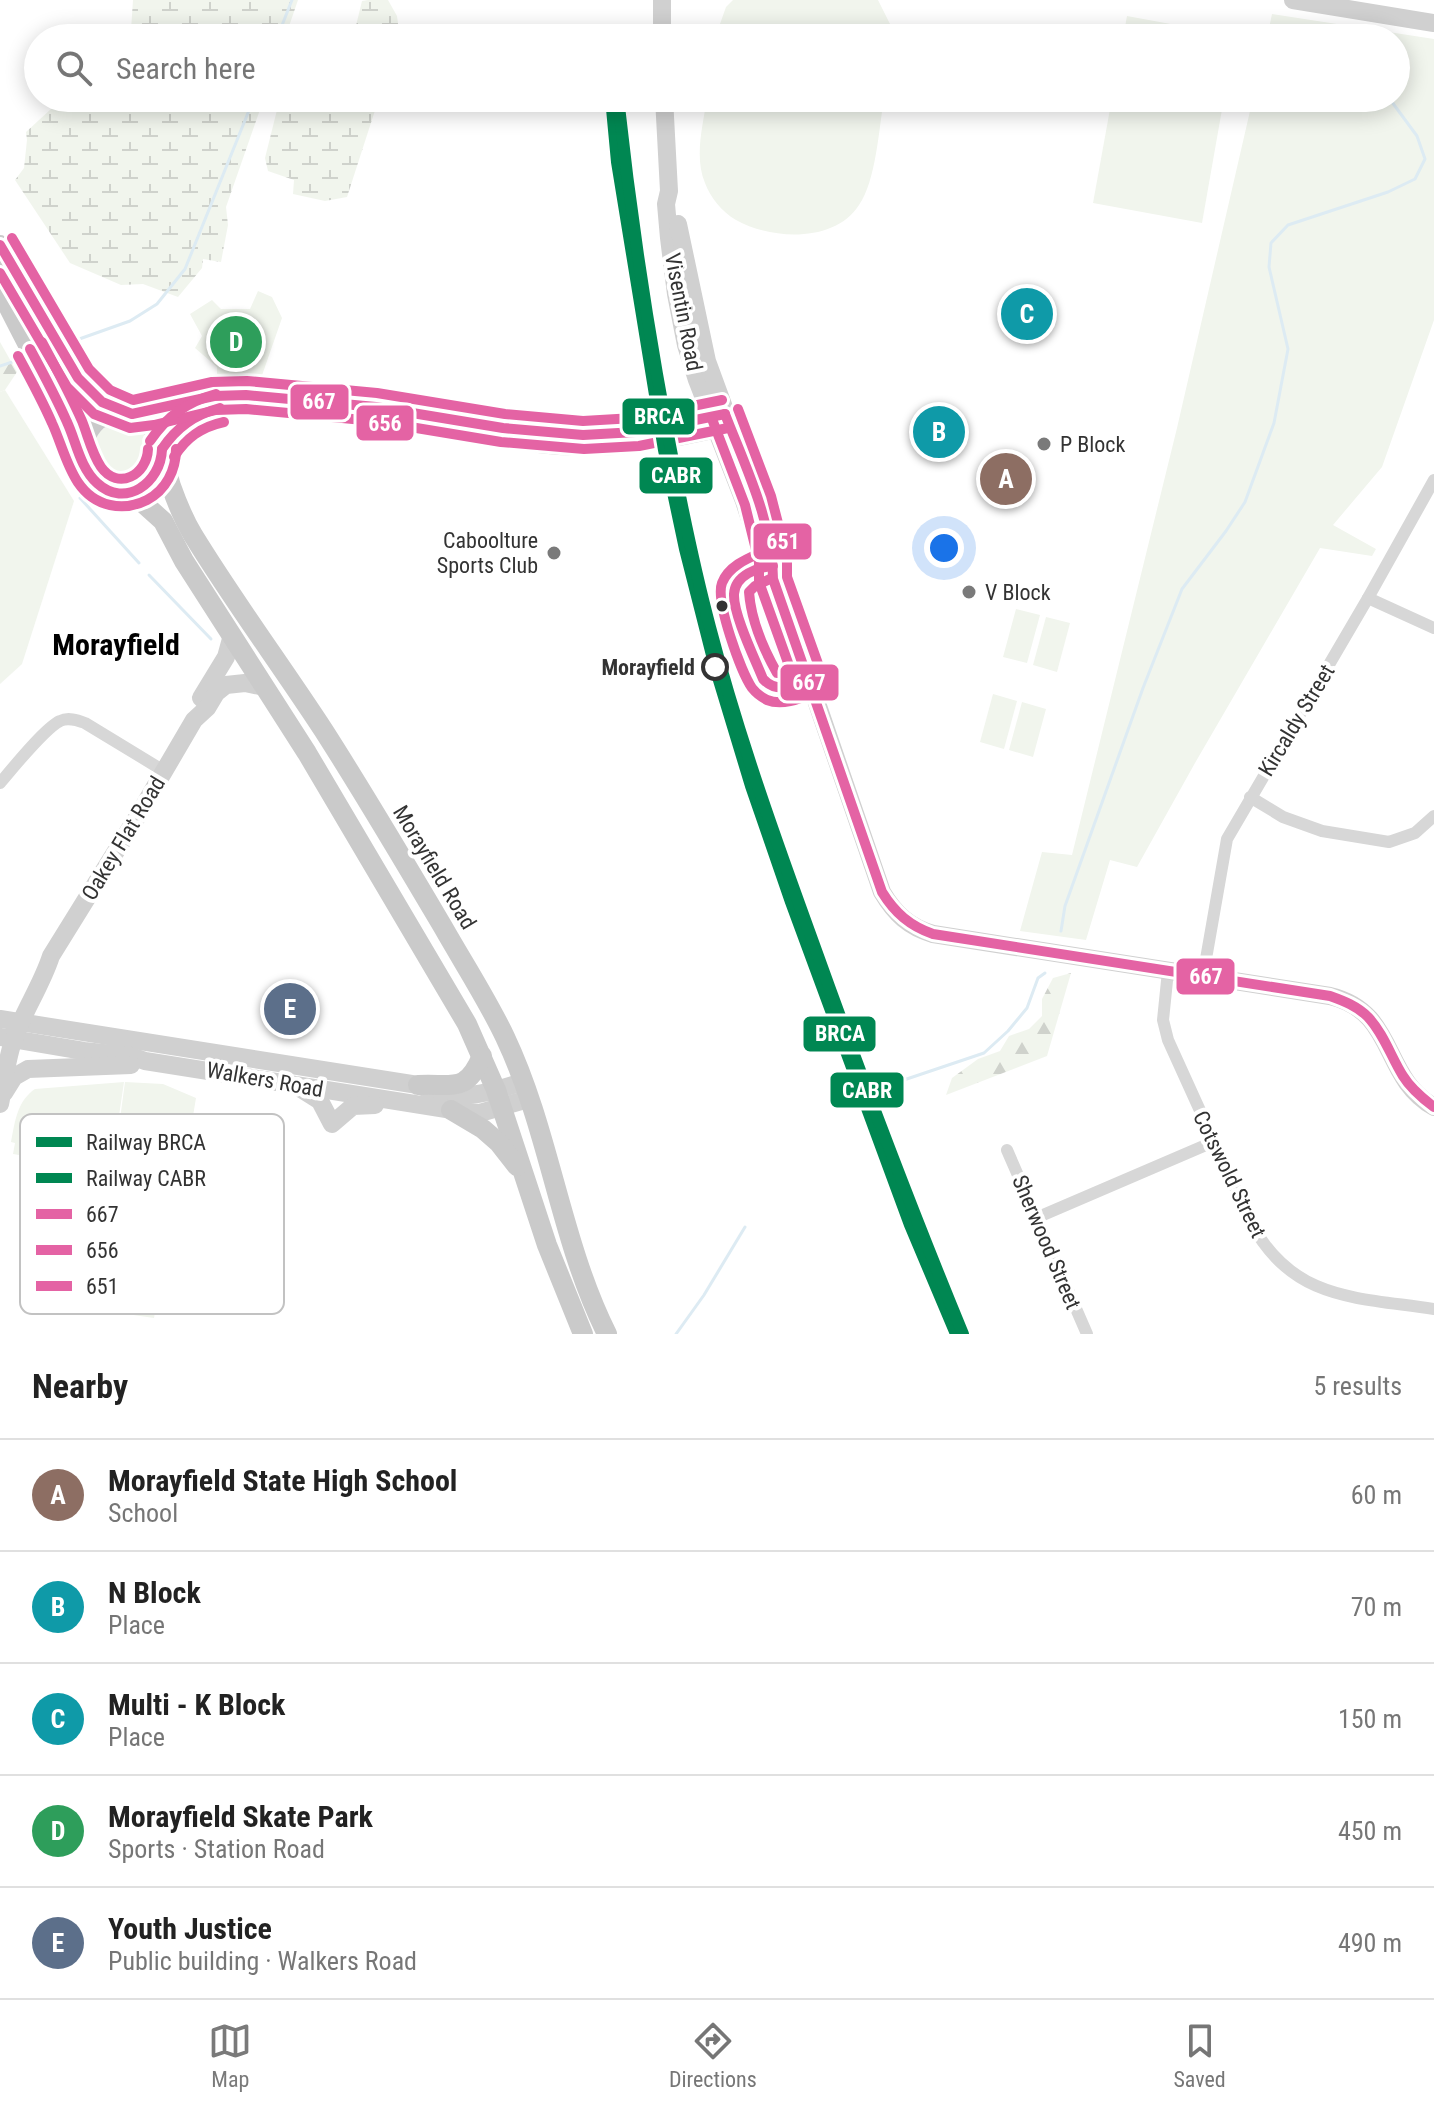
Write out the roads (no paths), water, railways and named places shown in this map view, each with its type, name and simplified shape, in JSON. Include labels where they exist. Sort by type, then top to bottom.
[{"type":"main road","points":[[662,0],[662,24]]},
{"type":"main road","points":[[1293,0],[1434,23]]},
{"type":"main road","name":"Visentin Road","points":[[665,112],[669,238],[682,327],[692,364],[721,422],[765,566],[773,579],[882,892],[903,920],[933,934],[1168,971]]},
{"type":"main road","points":[[0,245],[71,368],[94,395],[110,406],[148,423],[155,430],[162,451]]},
{"type":"main road","points":[[0,290],[67,422],[89,475],[102,488],[143,503],[163,521],[184,561],[307,753],[467,1024],[499,1098],[547,1245],[583,1334]]},
{"type":"main road","points":[[80,455],[87,432],[93,424],[112,413],[170,408],[214,396],[230,395],[376,407],[503,428],[583,435],[721,422]]},
{"type":"main road","points":[[122,493],[140,489],[151,481],[158,469],[162,451],[179,427],[199,414],[226,407],[263,403],[288,405],[583,448],[638,445],[721,422]]},
{"type":"main road","name":"Morayfield Road","points":[[162,451],[171,486],[192,533],[361,789],[497,1022],[526,1090],[585,1284],[607,1334]]},
{"type":"main road","name":"Oakey Flat Road","points":[[194,720],[198,702],[226,657],[232,635]]},
{"type":"main road","name":"Oakey Flat Road","points":[[1,1100],[7,1029],[38,968],[51,956],[194,720],[226,685],[245,683],[265,687]]},
{"type":"main road","points":[[1168,971],[1330,996],[1352,1004],[1376,1026],[1410,1089],[1434,1107]]},
{"type":"main road","name":"Walkers Road","points":[[7,1029],[84,1051],[119,1054],[295,1085],[499,1098],[526,1090]]},
{"type":"main road","name":"Walkers Road","points":[[7,1029],[414,1094],[451,1110],[480,1113],[499,1098]]},
{"type":"main road","points":[[295,1085],[320,1101],[332,1124],[355,1105],[461,1083],[476,1071],[482,1056]]},
{"type":"main road","points":[[1,1100],[14,1077],[28,1069],[131,1065],[145,1061]]},
{"type":"main road","points":[[451,1110],[483,1129],[525,1173]]},
{"type":"street","name":"Kircaldy Street","points":[[1203,976],[1227,839],[1434,480]]},
{"type":"street","points":[[1368,598],[1434,628]]},
{"type":"street","points":[[0,783],[49,728],[62,719],[85,723],[164,771]]},
{"type":"street","points":[[1250,797],[1283,817],[1322,831],[1389,842],[1415,833],[1434,816]]},
{"type":"street","name":"Cotswold Street","points":[[1168,971],[1163,1010],[1165,1030],[1257,1235],[1274,1257],[1295,1275],[1332,1292],[1434,1309]]},
{"type":"street","points":[[1036,1218],[1213,1142]]},
{"type":"street","name":"Sherwood Street","points":[[1007,1150],[1087,1334]]},
{"type":"waterway","points":[[283,24],[292,0]]},
{"type":"waterway","points":[[68,343],[130,321],[157,304],[185,269],[248,112]]},
{"type":"waterway","points":[[1061,931],[1065,906],[1182,589],[1245,502],[1274,423],[1288,349],[1269,267],[1271,243],[1288,225],[1388,192],[1415,179],[1425,159],[1417,136],[1399,112]]},
{"type":"waterway","points":[[0,366],[27,357]]},
{"type":"waterway","points":[[80,498],[139,563]]},
{"type":"waterway","points":[[149,575],[211,639]]},
{"type":"waterway","points":[[883,1087],[984,1053],[1027,1008],[1038,978],[1045,973]]},
{"type":"waterway","points":[[676,1334],[745,1227]]},
{"type":"rail line","name":"BRCA","points":[[612,112],[617,162],[664,450],[715,667],[791,902],[910,1225],[956,1334]]},
{"type":"rail line","name":"CABR","points":[[620,112],[635,236],[663,406],[681,501],[721,668],[760,792],[834,1001],[963,1334]]},
{"type":"place","name":"Multi - K Block","points":[[1027,314]]},
{"type":"place","name":"Morayfield Skate Park","points":[[236,342]]},
{"type":"place","name":"N Block","points":[[939,432]]},
{"type":"place","name":"P Block","points":[[1044,444]]},
{"type":"place","name":"Morayfield State High School","points":[[1006,479]]},
{"type":"place","name":"Caboolture Sports Club","points":[[554,553]]},
{"type":"place","name":"V Block","points":[[969,592]]},
{"type":"place","name":"Morayfield","points":[[715,667]]},
{"type":"place","name":"Youth Justice","points":[[290,1009]]},
{"type":"district","name":"Morayfield","points":[[116,645]]}]
